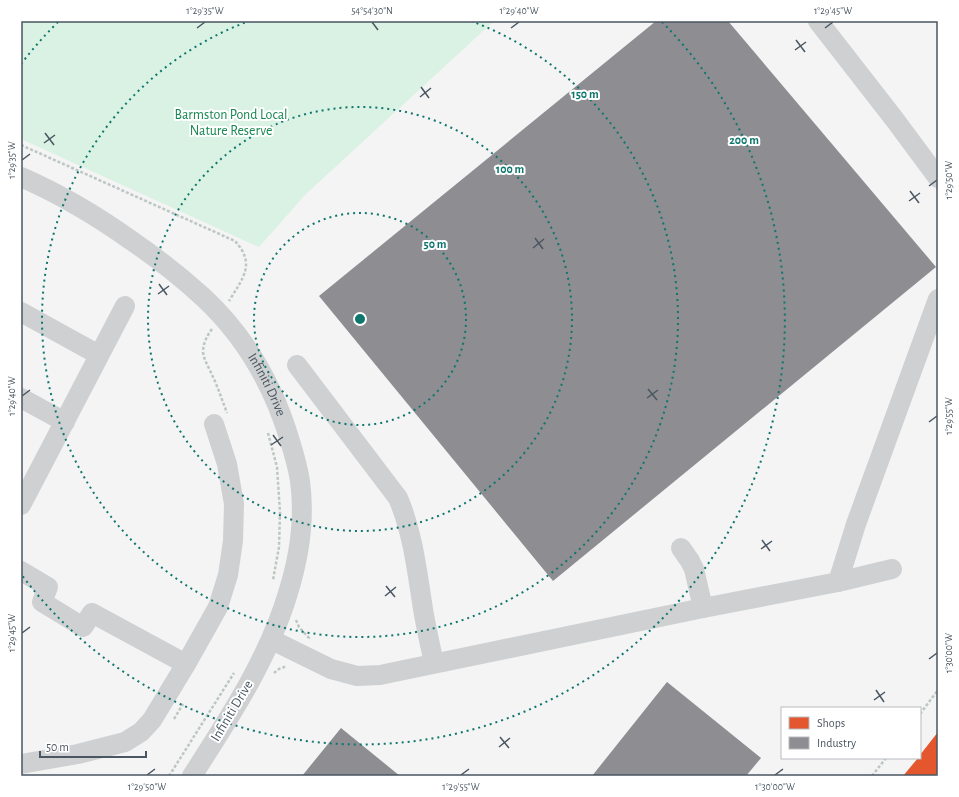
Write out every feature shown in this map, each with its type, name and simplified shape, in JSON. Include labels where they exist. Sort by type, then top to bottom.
[{"type":"street","points":[[818,21],[938,178]]},
{"type":"street","name":"Infiniti Drive","points":[[21,177],[45,187],[102,220],[178,275],[204,298],[213,323],[234,331],[255,361],[282,416],[300,481],[302,510],[300,541],[289,592],[272,640],[249,684],[192,776]]},
{"type":"street","points":[[838,582],[856,524],[938,299]]},
{"type":"street","points":[[21,505],[125,306]]},
{"type":"street","points":[[21,312],[99,355]]},
{"type":"street","points":[[297,365],[398,498],[405,513],[415,555],[423,611],[434,663]]},
{"type":"street","points":[[21,398],[65,422]]},
{"type":"street","points":[[21,764],[78,754],[124,742],[141,732],[152,720],[186,664],[218,607],[228,575],[233,541],[234,504],[221,420]]},
{"type":"street","points":[[681,548],[694,569],[703,608]]},
{"type":"street","points":[[272,640],[331,669],[357,676],[380,675],[703,608],[838,582],[892,569]]},
{"type":"street","points":[[21,571],[48,587],[42,602],[83,627],[92,613],[186,664]]},
{"type":"path","points":[[21,145],[235,241],[243,250],[247,262],[245,275],[213,323],[204,344],[203,351],[205,360],[212,375],[221,420]]},
{"type":"path","points":[[213,323],[216,335]]},
{"type":"path","points":[[266,426],[277,467],[280,512],[279,547],[272,582]]},
{"type":"path","points":[[170,776],[235,670]]},
{"type":"path","points":[[921,713],[938,690]]},
{"type":"path","points":[[171,721],[184,703]]},
{"type":"path","points":[[872,776],[885,759]]},
{"type":"green space","name":"Barmston Pond Local Nature Reserve","points":[[21,21],[494,21],[306,194],[259,247],[21,139]]},
{"type":"building: Shops","points":[[938,732],[938,772],[935,776],[903,776],[917,759],[921,759],[921,754]]},
{"type":"building: Industry","points":[[656,21],[728,21],[936,267],[553,581],[319,296]]},
{"type":"building: Industry","points":[[667,682],[761,758],[746,776],[592,776]]},
{"type":"building: Industry","points":[[341,728],[400,776],[302,776]]}]
